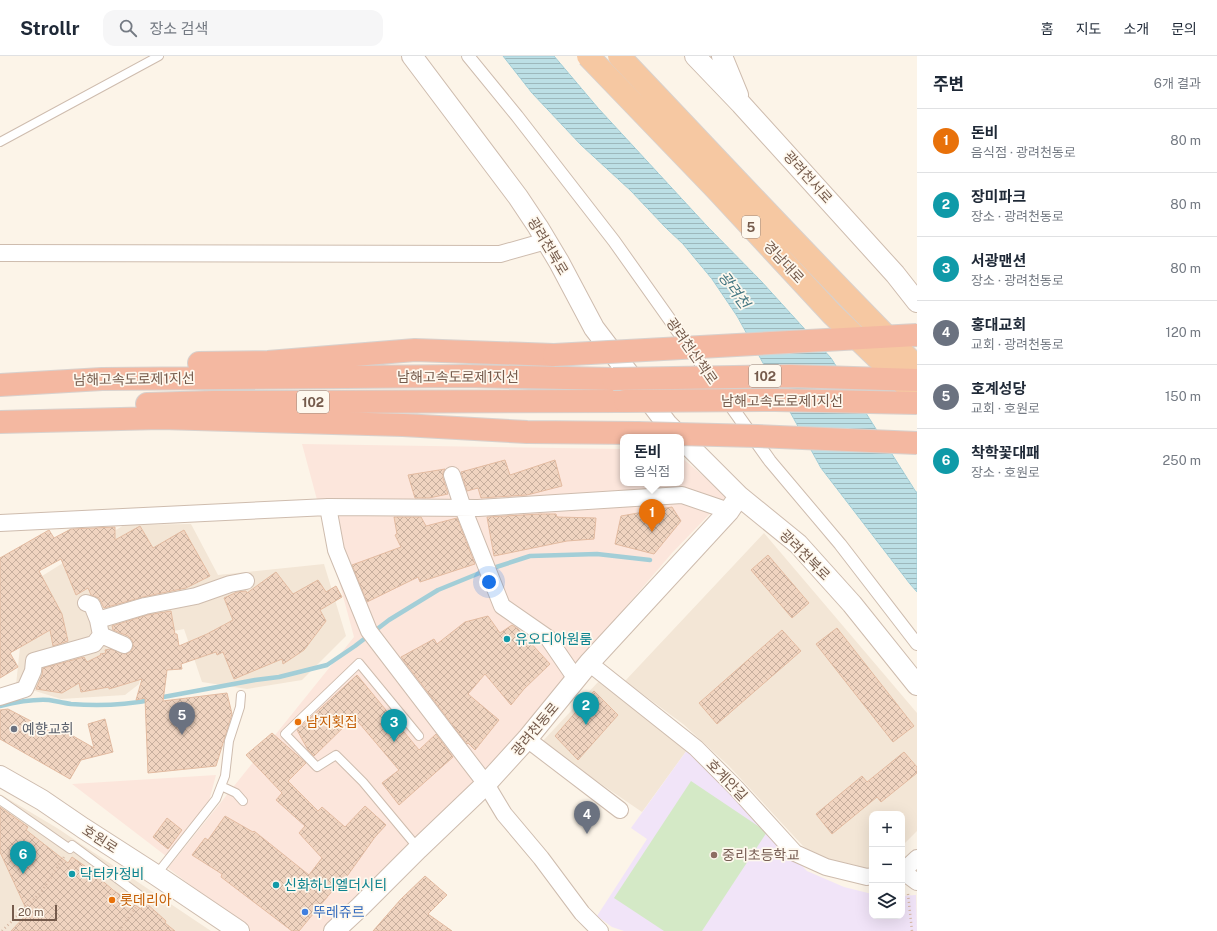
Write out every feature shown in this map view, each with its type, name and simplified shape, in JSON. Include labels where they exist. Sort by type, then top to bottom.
[{"type":"highway","name":"경남대로","points":[[588,56],[716,189],[832,314],[917,396]]},
{"type":"highway","name":"경남대로","points":[[619,56],[848,298],[917,367]]},
{"type":"highway","points":[[0,372],[107,365],[268,362],[414,350],[554,355],[917,335]]},
{"type":"highway","name":"남해고속도로제1지선","points":[[0,385],[102,378],[465,376],[613,379],[790,376],[917,380]]},
{"type":"highway","name":"남해고속도로제1지선","points":[[0,411],[214,402],[781,400],[917,403]]},
{"type":"highway","points":[[0,422],[161,418],[403,425],[527,432],[677,434]]},
{"type":"highway","points":[[684,434],[917,443]]},
{"type":"street","name":"광려천북로","points":[[412,56],[518,197],[559,262],[594,328],[667,424],[678,434]]},
{"type":"street","name":"광려천산책로","points":[[468,56],[517,116],[614,241],[770,461],[840,544],[917,644]]},
{"type":"street","name":"광려천서로","points":[[695,56],[741,104],[895,274],[917,302]]},
{"type":"street","points":[[722,56],[741,104]]},
{"type":"street","points":[[0,254],[500,254],[546,241]]},
{"type":"street","name":"광려천북로","points":[[684,441],[734,504],[798,544],[852,604],[917,685]]},
{"type":"street","points":[[452,475],[463,508],[502,606],[548,638],[576,679]]},
{"type":"street","points":[[0,523],[328,507],[478,508],[682,495],[734,504]]},
{"type":"street","name":"광려천동로","points":[[334,931],[486,784],[527,739],[589,663],[734,504]]},
{"type":"street","points":[[328,507],[336,550],[369,631],[486,784],[504,814],[542,858],[582,913],[600,931]]},
{"type":"street","points":[[0,697],[25,689],[34,661],[94,644],[100,627],[145,606],[196,596],[230,584],[246,581]]},
{"type":"street","points":[[86,603],[92,606],[100,627],[124,645]]},
{"type":"street","name":"호계안길","points":[[589,663],[696,748],[736,788],[795,853],[826,868],[869,877]]},
{"type":"street","points":[[527,739],[620,810]]},
{"type":"street","name":"호원로","points":[[0,776],[42,800],[239,931]]},
{"type":"street","points":[[907,874],[917,858]]},
{"type":"lane","points":[[0,142],[159,56]]},
{"type":"lane","points":[[418,849],[363,782],[336,755],[318,767],[285,734],[359,663],[419,736]]},
{"type":"lane","points":[[156,875],[216,799],[225,776],[228,741],[240,708],[240,695]]},
{"type":"lane","points":[[221,786],[236,794],[244,801]]},
{"type":"lane","points":[[0,800],[71,847],[142,897]]},
{"type":"path","points":[[2,931],[42,891],[71,847]]},
{"type":"path","points":[[907,874],[912,931]]},
{"type":"shaded area","points":[[302,444],[620,449],[620,486],[684,486],[684,460],[727,496],[672,553],[472,787],[324,931],[250,931],[168,868],[354,637]]},
{"type":"shaded area","points":[[191,524],[218,575],[324,564],[346,636],[302,680],[247,689],[202,682],[184,629],[150,636],[145,650],[139,684],[125,695],[61,699],[16,685],[23,618],[18,591],[124,525]]},
{"type":"shaded area","points":[[764,533],[917,713],[917,831],[905,843],[905,811],[869,811],[869,867],[863,870],[827,863],[803,846],[729,766],[683,724],[625,681]]},
{"type":"shaded area","points":[[599,681],[687,750],[642,812],[541,743]]},
{"type":"shaded area","name":"중리초등학교","points":[[687,750],[807,871],[844,887],[869,893],[869,919],[905,919],[905,896],[916,895],[917,931],[624,931],[612,927],[597,916],[647,839],[631,828]]},
{"type":"shaded area","points":[[216,775],[209,801],[166,856],[72,784]]},
{"type":"shaded area","points":[[0,794],[57,828],[211,931],[0,931]]},
{"type":"green space","points":[[691,781],[767,832],[702,931],[664,931],[614,898]]},
{"type":"water","name":"광려천","points":[[503,56],[554,56],[598,108],[706,225],[761,281],[831,358],[917,492],[917,592],[821,468],[737,316],[712,279],[683,244],[631,191],[581,145],[532,93]]},
{"type":"building","points":[[505,460],[510,475],[555,460],[562,486],[527,495],[481,498],[478,488],[467,491],[461,472]]},
{"type":"building","points":[[445,469],[443,478],[448,494],[429,498],[415,498],[408,475]]},
{"type":"building","points":[[672,507],[681,521],[654,554],[615,544],[621,516]]},
{"type":"building","points":[[556,514],[557,517],[596,518],[594,539],[567,541],[494,556],[487,517]]},
{"type":"building","points":[[394,517],[421,517],[426,526],[457,518],[475,564],[420,582],[418,577],[367,602],[352,565],[401,547],[395,535],[397,534]]},
{"type":"building","points":[[140,526],[153,548],[184,530],[210,576],[186,588],[143,597],[104,608],[99,598],[91,595],[88,588],[76,595],[61,559],[39,571],[62,614],[68,641],[53,646],[50,630],[10,653],[18,667],[0,678],[0,558],[49,530],[54,538],[71,529],[115,527],[115,540]]},
{"type":"building","points":[[768,555],[809,603],[792,618],[751,570]]},
{"type":"building","points":[[276,572],[293,594],[318,580],[326,592],[336,586],[342,597],[320,610],[326,621],[304,650],[283,664],[282,659],[234,679],[223,652],[217,655],[216,652],[181,664],[182,669],[167,670],[163,701],[227,693],[232,714],[216,766],[148,773],[145,698],[136,700],[142,679],[109,689],[109,687],[81,692],[79,683],[62,693],[36,689],[42,675],[43,668],[84,657],[87,662],[101,655],[100,654],[106,653],[105,650],[110,649],[125,654],[130,652],[133,648],[132,640],[128,636],[113,630],[112,626],[147,615],[171,611],[175,634],[177,634],[179,646],[207,634],[233,620],[224,598],[237,592],[246,591],[247,593]]},
{"type":"building","points":[[488,616],[500,633],[512,625],[518,629],[550,664],[524,689],[511,705],[485,674],[468,694],[499,720],[475,750],[468,743],[467,744],[401,657],[434,639],[437,644],[465,622]]},
{"type":"building","points":[[837,628],[914,726],[893,742],[816,644]]},
{"type":"building","points":[[782,630],[801,651],[717,724],[699,703]]},
{"type":"building","points":[[357,675],[419,750],[436,734],[453,757],[399,805],[382,783],[399,770],[354,717],[314,756],[308,750],[297,730]]},
{"type":"building","points":[[594,691],[618,715],[578,760],[555,736]]},
{"type":"building","points":[[8,709],[50,731],[54,725],[94,748],[88,724],[105,719],[113,752],[81,760],[70,779],[0,739],[0,710]]},
{"type":"building","points":[[272,733],[306,763],[288,781],[318,811],[322,807],[345,827],[365,806],[386,825],[375,837],[345,879],[343,878],[299,931],[292,931],[221,877],[222,874],[192,855],[205,838],[208,840],[225,816],[253,832],[254,831],[309,875],[322,858],[299,833],[305,826],[276,800],[282,793],[246,755]]},
{"type":"building","points":[[904,752],[917,767],[917,773],[881,802],[877,797],[832,834],[816,814],[862,776],[867,782]]},
{"type":"building","points":[[0,807],[28,827],[26,830],[68,863],[72,857],[89,869],[113,890],[141,909],[145,902],[175,931],[11,931],[28,913],[0,852]]},
{"type":"building","points":[[167,818],[182,830],[168,849],[153,837]]},
{"type":"building","points":[[425,876],[447,895],[428,914],[452,931],[373,931],[401,899]]},
{"type":"waterway","points":[[158,698],[279,677],[327,665],[389,620],[438,590],[487,570],[530,556],[597,554],[650,560]]},
{"type":"waterway","points":[[0,706],[37,700],[91,705],[121,704],[151,700]]},
{"type":"place","name":"돈비","points":[[652,532]]},
{"type":"place","name":"유오디아원룸","points":[[507,639]]},
{"type":"place","name":"남지횟집","points":[[298,722]]},
{"type":"place","name":"장미파크","points":[[586,725]]},
{"type":"place","name":"예향교회","points":[[14,729]]},
{"type":"place","name":"호계성당","points":[[182,735]]},
{"type":"place","name":"서광맨션","points":[[394,742]]},
{"type":"place","name":"홍대교회","points":[[587,834]]},
{"type":"place","name":"중리초등학교","points":[[714,855]]},
{"type":"place","name":"착학꽃대패","points":[[23,874]]},
{"type":"place","name":"닥터카정비","points":[[72,874]]},
{"type":"place","name":"신화하니엘더시티","points":[[276,885]]},
{"type":"place","name":"롯데리아","points":[[112,900]]},
{"type":"place","name":"뚜레쥬르","points":[[305,912]]}]
